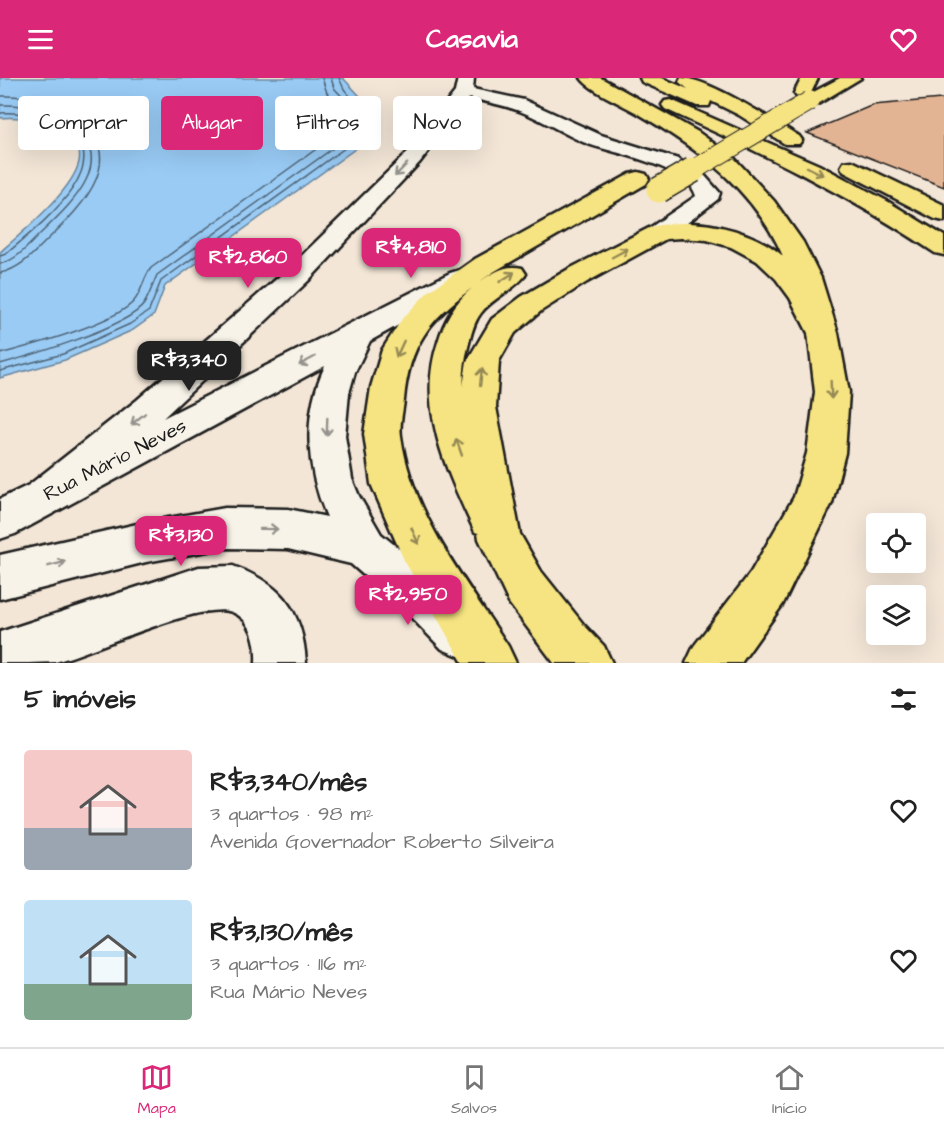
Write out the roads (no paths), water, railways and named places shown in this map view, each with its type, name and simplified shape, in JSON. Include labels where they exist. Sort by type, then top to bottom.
[{"type":"main road","points":[[589,78],[691,136],[726,163],[766,206],[790,242],[807,278],[823,333],[832,392],[826,453],[812,503],[767,588],[711,663]]},
{"type":"main road","points":[[609,78],[817,172],[879,206],[944,247]]},
{"type":"main road","points":[[648,78],[855,168],[944,214]]},
{"type":"main road","points":[[680,78],[746,111],[792,141]]},
{"type":"main road","points":[[587,663],[567,642],[525,586],[477,494],[449,418],[445,377],[452,344],[460,323],[476,299],[503,279],[649,184],[831,78]]},
{"type":"main road","points":[[803,93],[853,78]]},
{"type":"main road","points":[[855,168],[921,186],[944,195]]},
{"type":"main road","points":[[490,662],[419,545],[391,484],[382,434],[388,387],[398,350],[413,326],[438,298],[485,265],[649,184]]},
{"type":"main road","points":[[500,539],[478,407],[483,361],[503,326],[531,304],[577,276],[660,232],[681,230],[710,233],[740,242],[766,255],[786,273],[803,295],[823,333]]},
{"type":"street","points":[[44,496],[149,410],[298,275],[413,158],[443,122],[465,85],[519,104],[590,138],[643,153],[671,164],[696,178],[708,193],[706,199],[660,232]]},
{"type":"street","name":"Rua Mário Neves","points":[[0,520],[485,265]]},
{"type":"street","points":[[359,333],[347,350],[330,400],[326,425],[327,455],[340,499],[366,549]]},
{"type":"street","points":[[0,577],[146,542],[225,528],[288,529],[341,540],[366,549],[425,599],[490,662]]},
{"type":"street","points":[[0,657],[200,590],[231,588],[257,599],[273,621],[282,651],[281,663]]},
{"type":"water","points":[[0,78],[343,78],[360,96],[275,96],[275,150],[354,150],[165,286],[154,315],[133,330],[65,360],[0,378],[0,252],[51,205],[64,189],[74,175],[79,161],[78,150],[149,150],[149,96],[18,96],[18,118],[0,118]]}]
